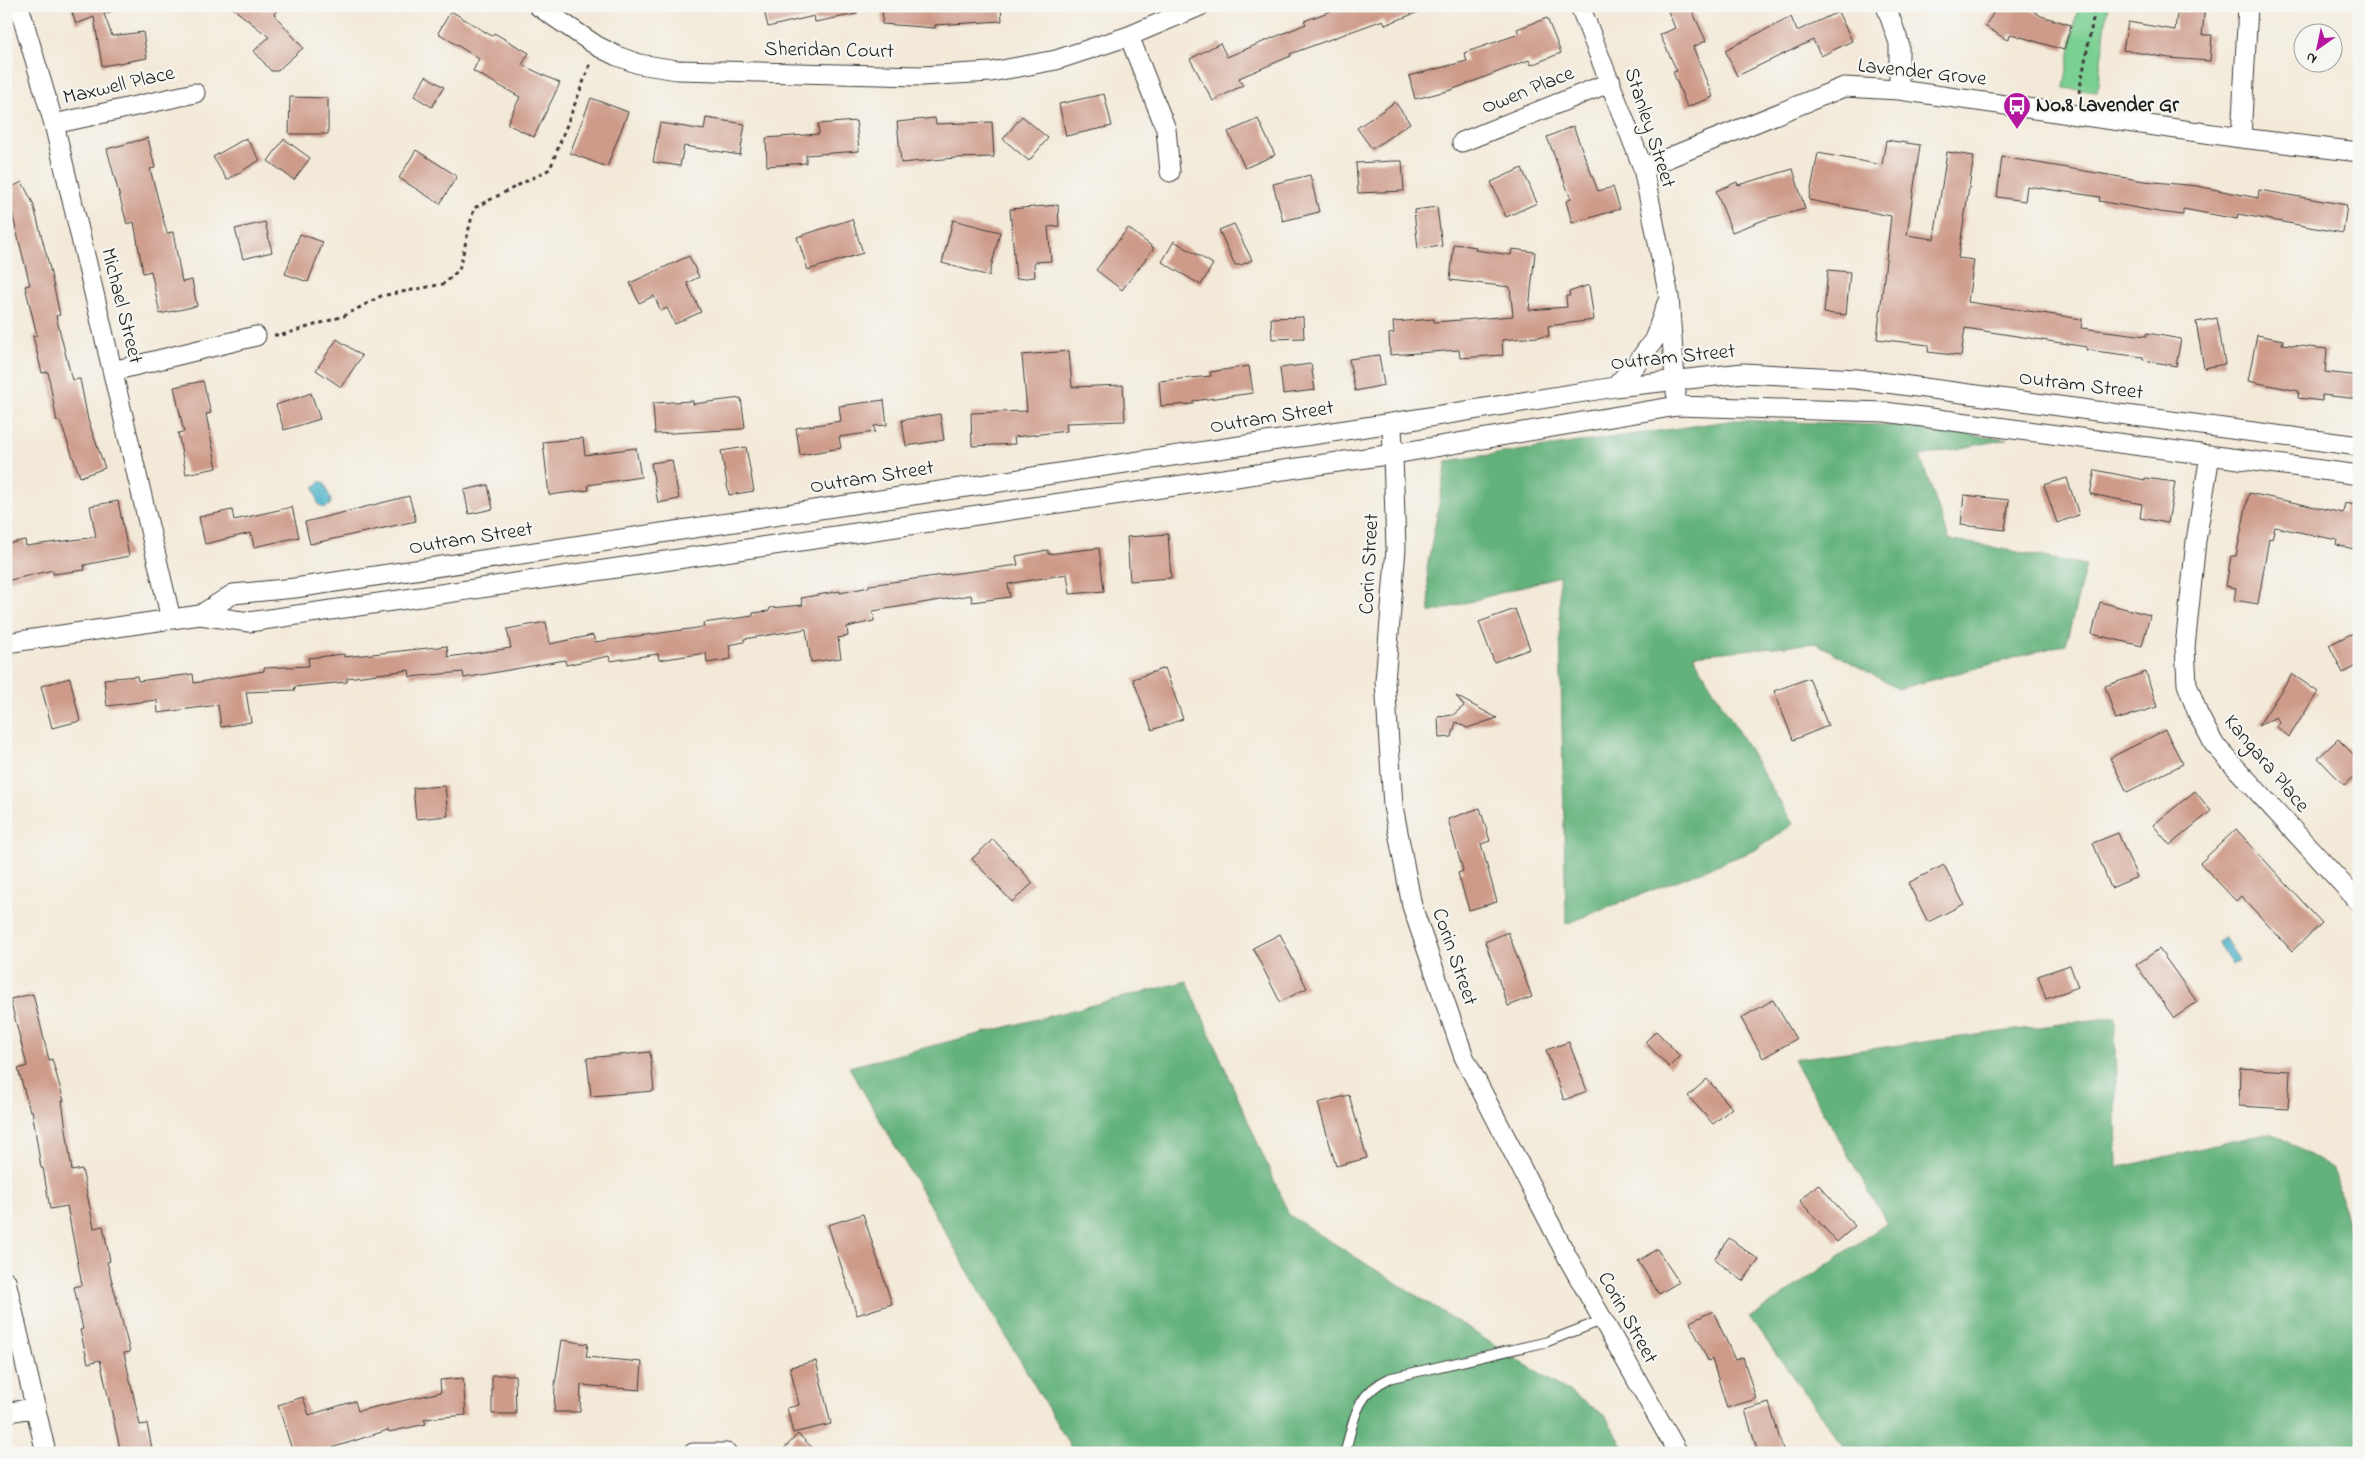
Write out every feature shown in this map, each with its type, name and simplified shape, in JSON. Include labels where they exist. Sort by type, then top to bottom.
[{"type":"street","name":"Michael Street","points":[[19,6],[54,124],[171,619]]},
{"type":"street","name":"Sheridan Court","points":[[538,6],[597,46],[639,64],[677,70],[921,76],[991,72],[1056,60],[1129,36],[1200,6]]},
{"type":"street","name":"Stanley Street","points":[[1580,6],[1643,168],[1669,297],[1677,406]]},
{"type":"street","points":[[1886,6],[1899,43],[1899,90]]},
{"type":"street","points":[[2241,138],[2248,6]]},
{"type":"street","points":[[1129,36],[1166,129],[1170,172]]},
{"type":"street","name":"Owen Place","points":[[1462,142],[1611,82]]},
{"type":"street","name":"Lavender Grove","points":[[1643,168],[1844,87],[1899,90],[2241,138],[2359,152]]},
{"type":"street","name":"Maxwell Place","points":[[54,124],[195,93]]},
{"type":"street","points":[[1615,386],[1637,363],[1654,340],[1669,297]]},
{"type":"street","points":[[113,371],[256,336]]},
{"type":"street","name":"Outram Street","points":[[200,615],[233,594],[295,588],[1392,423],[1615,386],[1744,373],[1857,380],[2359,446]]},
{"type":"street","name":"Outram Street","points":[[6,643],[200,615],[249,622],[1393,454],[1677,406],[1885,412],[2359,475]]},
{"type":"street","name":"Corin Street","points":[[1392,423],[1396,549],[1385,681],[1393,806],[1412,906],[1464,1057],[1569,1260],[1678,1453]]},
{"type":"street","name":"Kangara Place","points":[[2210,455],[2196,541],[2185,647],[2187,684],[2198,714],[2214,744],[2359,902]]},
{"type":"street","points":[[6,1281],[46,1453]]},
{"type":"street","points":[[6,1413],[36,1407]]},
{"type":"street","points":[[693,1453],[727,1452]]},
{"type":"lane","points":[[1345,1453],[1356,1412],[1362,1399],[1373,1385],[1390,1378],[1546,1342],[1603,1320]]},
{"type":"path","points":[[2079,93],[2093,19],[2093,6]]},
{"type":"path","points":[[256,336],[282,335],[344,316],[381,296],[443,284],[460,270],[474,208],[550,169],[597,46]]},
{"type":"green space","points":[[2078,6],[2108,6],[2097,92],[2064,88]]},
{"type":"green space","points":[[1735,420],[1907,426],[2008,439],[1920,456],[1949,539],[2086,565],[2066,644],[1898,689],[1816,643],[1693,655],[1793,824],[1755,850],[1566,924],[1559,576],[1430,613],[1427,568],[1447,461]]},
{"type":"green space","points":[[1187,981],[1289,1215],[1605,1415],[1627,1453],[1074,1453],[849,1067]]},
{"type":"green space","points":[[2115,1017],[2117,1168],[2271,1132],[2334,1170],[2359,1275],[2359,1453],[1848,1453],[1750,1318],[1887,1223],[1793,1059]]},
{"type":"water","points":[[321,481],[325,484],[331,501],[330,505],[324,508],[318,504],[314,487]]},
{"type":"water","points":[[2224,937],[2239,960],[2232,965],[2217,942]]},
{"type":"building","points":[[70,6],[119,6],[119,9],[104,14],[112,36],[143,32],[147,58],[102,66],[94,17],[76,24]]},
{"type":"building","points":[[230,6],[281,6],[274,14],[303,48],[277,71],[271,71],[254,51],[269,37]]},
{"type":"building","points":[[763,6],[856,6],[857,14],[815,22],[814,16],[768,27]]},
{"type":"building","points":[[883,6],[1001,6],[1002,21],[935,25],[935,28],[882,24]]},
{"type":"building","points":[[1344,6],[1431,7],[1385,25],[1383,20],[1290,54],[1291,56],[1239,78],[1243,85],[1213,101],[1190,59],[1220,43],[1227,57],[1306,24],[1304,21]]},
{"type":"building","points":[[1666,6],[1690,6],[1706,41],[1693,47],[1713,97],[1687,107],[1673,72],[1677,71],[1660,35],[1675,28]]},
{"type":"building","points":[[1998,6],[2026,6],[2041,16],[2071,25],[2064,50],[2011,34],[2007,40],[1985,26]]},
{"type":"building","points":[[2178,6],[2205,6],[2202,35],[2212,35],[2210,61],[2169,58],[2123,50],[2128,22],[2175,30]]},
{"type":"building","points":[[451,11],[492,36],[494,33],[529,53],[522,65],[560,83],[534,137],[507,124],[520,97],[473,71],[479,59],[438,33]]},
{"type":"building","points":[[1838,12],[1852,41],[1821,56],[1813,40],[1737,76],[1725,50],[1791,17],[1797,31]]},
{"type":"building","points":[[1547,18],[1561,53],[1531,65],[1529,60],[1451,90],[1415,99],[1409,76],[1467,61],[1464,53],[1519,34],[1517,29]]},
{"type":"building","points":[[426,76],[444,87],[432,107],[414,96]]},
{"type":"building","points":[[1104,94],[1112,126],[1066,136],[1059,104]]},
{"type":"building","points":[[290,97],[328,98],[328,134],[289,134]]},
{"type":"building","points":[[591,98],[628,112],[607,167],[570,153]]},
{"type":"building","points":[[1395,102],[1410,123],[1372,149],[1357,128]]},
{"type":"building","points":[[1022,116],[1048,138],[1029,161],[1003,139]]},
{"type":"building","points":[[706,118],[745,124],[740,155],[684,146],[680,166],[653,162],[660,123],[704,130]]},
{"type":"building","points":[[935,118],[936,124],[992,122],[994,157],[955,158],[901,163],[897,122]]},
{"type":"building","points":[[1258,119],[1275,155],[1245,168],[1228,132]]},
{"type":"building","points":[[856,121],[859,151],[806,155],[806,163],[767,166],[766,138],[819,134],[818,124]]},
{"type":"building","points":[[1573,126],[1598,191],[1613,187],[1620,209],[1572,223],[1566,201],[1571,199],[1547,137]]},
{"type":"building","points":[[148,138],[155,168],[150,169],[167,233],[173,232],[182,282],[192,280],[197,306],[160,314],[151,271],[143,273],[134,222],[127,224],[107,149]]},
{"type":"building","points":[[246,138],[260,160],[227,180],[213,157]]},
{"type":"building","points":[[284,139],[310,158],[294,180],[268,161]]},
{"type":"building","points":[[1886,140],[1920,145],[1907,235],[1934,239],[1947,152],[1974,156],[1958,258],[1974,260],[1968,302],[2082,319],[2081,328],[2147,336],[2147,333],[2181,339],[2176,366],[2143,360],[2143,357],[2086,350],[2087,347],[1965,328],[1961,356],[1928,352],[1929,345],[1877,339],[1891,216],[1809,200],[1818,153],[1882,165]]},
{"type":"building","points":[[416,150],[457,176],[440,204],[399,178]]},
{"type":"building","points":[[2002,157],[2144,181],[2197,186],[2258,198],[2259,190],[2347,205],[2343,233],[2238,214],[2237,219],[2183,209],[2183,215],[2159,212],[2099,201],[2100,197],[2027,186],[2025,201],[1997,197]]},
{"type":"building","points":[[1402,161],[1404,191],[1358,193],[1356,163]]},
{"type":"building","points":[[1522,168],[1537,203],[1506,217],[1491,182]]},
{"type":"building","points":[[1793,169],[1805,209],[1769,218],[1732,232],[1716,191],[1737,182],[1738,185]]},
{"type":"building","points":[[1310,175],[1319,212],[1283,221],[1273,184]]},
{"type":"building","points":[[22,182],[33,203],[49,265],[60,315],[56,316],[72,380],[80,379],[88,420],[105,468],[80,477],[60,421],[57,422],[48,372],[42,373],[33,336],[37,335],[25,286],[30,285],[12,213],[6,216],[6,190]]},
{"type":"building","points":[[1058,205],[1059,226],[1048,227],[1051,261],[1034,262],[1035,277],[1016,279],[1010,209]]},
{"type":"building","points":[[1437,207],[1442,246],[1418,249],[1414,210]]},
{"type":"building","points":[[852,219],[863,253],[808,270],[797,237]]},
{"type":"building","points":[[953,220],[1000,232],[989,276],[942,263]]},
{"type":"building","points":[[265,222],[272,252],[243,259],[235,229]]},
{"type":"building","points":[[1234,224],[1252,260],[1241,265],[1235,265],[1219,230]]},
{"type":"building","points":[[1128,228],[1154,248],[1122,290],[1096,270]]},
{"type":"building","points":[[300,234],[323,242],[308,282],[285,274]]},
{"type":"building","points":[[1174,241],[1213,264],[1201,285],[1162,262]]},
{"type":"building","points":[[1454,244],[1476,247],[1475,250],[1511,255],[1512,249],[1535,252],[1529,310],[1567,307],[1566,296],[1570,296],[1569,292],[1589,285],[1594,320],[1548,326],[1549,336],[1502,340],[1503,355],[1460,358],[1459,350],[1390,355],[1389,334],[1394,333],[1393,322],[1434,319],[1434,322],[1513,316],[1510,287],[1450,280]]},
{"type":"building","points":[[689,256],[699,277],[687,283],[701,312],[675,324],[667,308],[661,311],[654,296],[639,303],[630,283]]},
{"type":"building","points":[[1828,270],[1850,272],[1846,315],[1824,313]]},
{"type":"building","points":[[1303,317],[1304,338],[1272,339],[1271,318]]},
{"type":"building","points":[[2217,318],[2225,364],[2204,368],[2196,322]]},
{"type":"building","points":[[2257,335],[2283,340],[2282,344],[2327,349],[2325,372],[2359,376],[2359,399],[2322,395],[2322,401],[2298,398],[2299,391],[2248,381]]},
{"type":"building","points":[[337,339],[362,356],[341,387],[316,370]]},
{"type":"building","points":[[1069,351],[1072,387],[1123,385],[1125,421],[1066,423],[1067,431],[1014,437],[1015,444],[972,446],[971,413],[1027,411],[1022,355]]},
{"type":"building","points":[[1379,355],[1384,385],[1355,391],[1349,359]]},
{"type":"building","points":[[1311,364],[1315,390],[1283,394],[1280,368]]},
{"type":"building","points":[[1249,366],[1253,393],[1193,401],[1193,404],[1161,406],[1159,381],[1211,376],[1210,372]]},
{"type":"building","points":[[203,381],[211,413],[206,414],[217,468],[186,474],[178,433],[184,432],[174,387]]},
{"type":"building","points":[[311,393],[320,419],[284,430],[276,405]]},
{"type":"building","points":[[741,398],[745,427],[742,429],[655,434],[653,403],[693,401],[693,404]]},
{"type":"building","points":[[884,400],[887,425],[874,426],[875,432],[839,437],[841,448],[800,455],[796,428],[841,421],[839,406]]},
{"type":"building","points":[[940,414],[944,440],[906,446],[902,420]]},
{"type":"building","points":[[583,438],[585,455],[636,448],[641,477],[588,485],[589,490],[549,495],[543,442]]},
{"type":"building","points":[[746,447],[754,491],[729,495],[721,451]]},
{"type":"building","points":[[672,460],[679,499],[658,503],[651,463]]},
{"type":"building","points":[[2095,470],[2145,480],[2145,478],[2175,482],[2168,523],[2140,518],[2142,504],[2090,494]]},
{"type":"building","points":[[2067,478],[2079,515],[2057,523],[2044,485]]},
{"type":"building","points":[[488,485],[493,509],[469,514],[464,490]]},
{"type":"building","points":[[2249,493],[2343,513],[2345,503],[2359,506],[2359,550],[2336,545],[2337,540],[2275,527],[2272,539],[2269,538],[2258,604],[2234,600],[2236,588],[2226,586],[2231,556],[2236,556]]},
{"type":"building","points":[[1964,495],[2009,500],[2005,530],[1961,525]]},
{"type":"building","points":[[409,496],[416,521],[310,544],[305,522]]},
{"type":"building","points":[[118,501],[129,556],[84,565],[85,570],[53,574],[53,570],[6,581],[6,544],[25,540],[26,546],[96,537],[90,506]]},
{"type":"building","points":[[292,507],[299,537],[254,547],[251,533],[205,544],[199,517],[232,510],[234,520]]},
{"type":"building","points":[[1168,534],[1171,578],[1130,581],[1127,537]]},
{"type":"building","points":[[1099,548],[1104,591],[1070,594],[1067,574],[1008,584],[1010,597],[972,602],[971,595],[873,611],[874,621],[847,627],[848,636],[838,638],[841,658],[811,662],[806,629],[744,639],[744,642],[729,645],[731,659],[707,663],[706,653],[659,660],[658,654],[610,661],[609,656],[566,665],[565,660],[464,678],[463,672],[410,677],[409,670],[347,678],[347,682],[294,687],[295,690],[246,692],[251,722],[221,727],[218,705],[158,713],[157,700],[107,706],[104,679],[137,676],[138,681],[193,674],[194,683],[264,671],[264,668],[309,666],[308,658],[344,654],[344,657],[447,646],[448,657],[511,648],[507,629],[546,622],[550,644],[593,635],[595,642],[704,627],[703,623],[753,616],[753,613],[769,611],[770,608],[803,605],[801,598],[840,591],[840,593],[869,587],[869,585],[1018,565],[1016,556],[1048,550],[1048,554]]},
{"type":"building","points":[[2100,602],[2150,615],[2142,646],[2092,634]]},
{"type":"building","points":[[1515,609],[1530,649],[1494,662],[1479,622]]},
{"type":"building","points":[[2359,630],[2359,665],[2343,673],[2329,645]]},
{"type":"building","points":[[1165,668],[1183,719],[1152,730],[1133,679]]},
{"type":"building","points":[[2146,672],[2157,707],[2116,720],[2105,686]]},
{"type":"building","points":[[2292,674],[2318,692],[2289,737],[2276,726],[2280,723],[2276,717],[2258,726]]},
{"type":"building","points":[[70,678],[80,721],[52,728],[41,686]]},
{"type":"building","points":[[1809,678],[1828,726],[1793,740],[1774,691]]},
{"type":"building","points":[[1456,696],[1497,718],[1467,728],[1456,722],[1452,737],[1439,738],[1438,717],[1453,715],[1464,706]]},
{"type":"building","points":[[2165,730],[2183,764],[2127,792],[2110,758]]},
{"type":"building","points":[[2338,739],[2359,760],[2359,771],[2344,785],[2318,758]]},
{"type":"building","points":[[445,786],[448,816],[416,819],[413,788]]},
{"type":"building","points":[[2195,791],[2211,811],[2170,845],[2153,825]]},
{"type":"building","points":[[1480,808],[1490,841],[1481,844],[1497,902],[1469,910],[1458,873],[1463,871],[1448,819]]},
{"type":"building","points":[[2236,829],[2322,923],[2292,951],[2241,896],[2236,901],[2200,863]]},
{"type":"building","points":[[2118,833],[2137,877],[2111,888],[2093,843]]},
{"type":"building","points":[[993,839],[1033,883],[1012,902],[972,859]]},
{"type":"building","points":[[1944,865],[1964,904],[1928,922],[1908,883]]},
{"type":"building","points":[[1508,932],[1532,997],[1508,1006],[1485,942]]},
{"type":"building","points":[[1280,934],[1307,988],[1280,1002],[1253,948]]},
{"type":"building","points":[[2159,949],[2197,1002],[2174,1018],[2136,965]]},
{"type":"building","points":[[2070,965],[2078,987],[2046,999],[2038,976]]},
{"type":"building","points":[[33,994],[49,1060],[52,1059],[64,1101],[62,1101],[72,1171],[82,1169],[94,1228],[103,1226],[110,1261],[107,1262],[130,1352],[124,1353],[140,1425],[147,1424],[153,1453],[121,1453],[100,1360],[88,1363],[80,1330],[83,1329],[74,1287],[82,1285],[67,1206],[50,1209],[43,1168],[41,1168],[32,1110],[30,1111],[18,1069],[27,1066],[10,999]]},
{"type":"building","points":[[1773,1000],[1796,1039],[1763,1058],[1741,1018]]},
{"type":"building","points":[[1656,1031],[1680,1056],[1669,1067],[1645,1042]]},
{"type":"building","points":[[1569,1042],[1587,1091],[1564,1100],[1546,1050]]},
{"type":"building","points":[[650,1052],[654,1091],[591,1096],[587,1058]]},
{"type":"building","points":[[2240,1068],[2290,1071],[2288,1109],[2239,1106]]},
{"type":"building","points":[[1707,1079],[1732,1108],[1713,1124],[1688,1096]]},
{"type":"building","points":[[1349,1095],[1367,1158],[1336,1166],[1318,1103]]},
{"type":"building","points":[[1818,1184],[1855,1226],[1837,1242],[1800,1201]]},
{"type":"building","points":[[863,1214],[892,1304],[857,1315],[828,1225]]},
{"type":"building","points":[[1729,1238],[1759,1260],[1743,1281],[1714,1259]]},
{"type":"building","points":[[1657,1249],[1679,1282],[1659,1294],[1638,1261]]},
{"type":"building","points":[[1713,1311],[1735,1360],[1743,1357],[1756,1399],[1727,1408],[1712,1359],[1708,1361],[1690,1322]]},
{"type":"building","points":[[562,1340],[588,1344],[586,1357],[642,1362],[640,1390],[581,1385],[580,1412],[554,1412],[555,1385]]},
{"type":"building","points":[[816,1361],[831,1424],[793,1433],[787,1408],[799,1405],[790,1367]]},
{"type":"building","points":[[492,1375],[515,1375],[516,1414],[492,1414]]},
{"type":"building","points":[[463,1378],[466,1415],[424,1419],[426,1424],[389,1432],[388,1430],[316,1453],[293,1453],[278,1405],[303,1397],[309,1415],[355,1401],[358,1411],[441,1392],[440,1380]]},
{"type":"building","points":[[1769,1403],[1784,1453],[1758,1453],[1745,1410]]},
{"type":"building","points":[[798,1434],[818,1453],[780,1453]]},
{"type":"place","name":"No.8 Lavender Gr","points":[[2017,130]]}]
